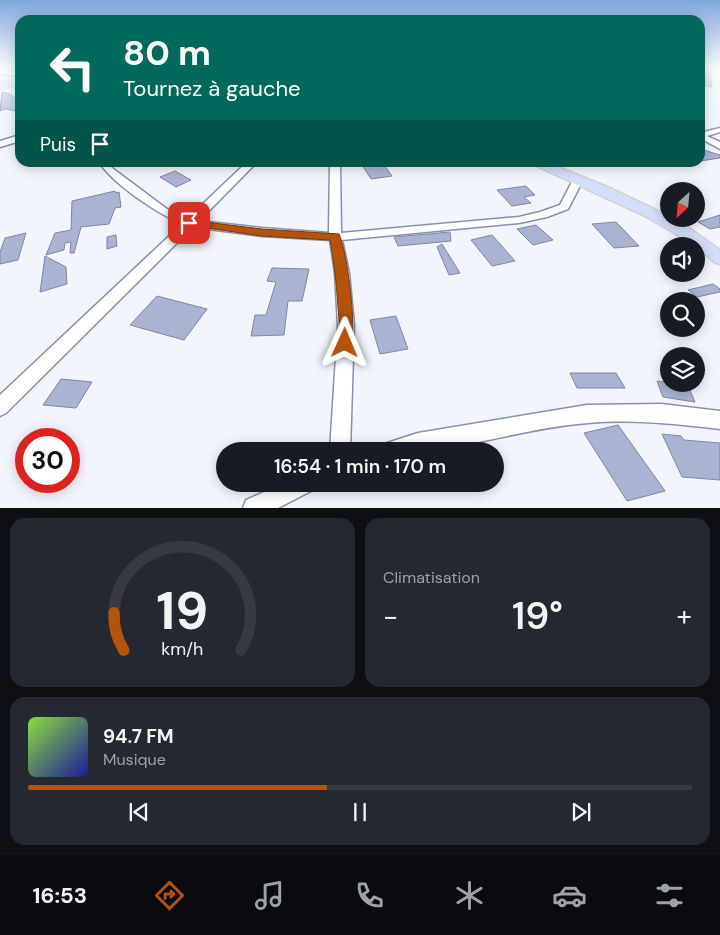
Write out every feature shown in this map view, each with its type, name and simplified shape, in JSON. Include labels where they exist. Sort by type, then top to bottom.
[{"type":"main road","points":[[546,167],[622,199],[674,224],[720,258]]},
{"type":"street","points":[[705,133],[720,130]]},
{"type":"street","points":[[705,135],[720,139]]},
{"type":"street","points":[[705,137],[720,146]]},
{"type":"street","points":[[0,144],[15,140]]},
{"type":"street","points":[[107,167],[163,211],[189,223],[262,232],[335,237],[519,220],[543,216],[564,206],[578,180]]},
{"type":"street","points":[[0,407],[247,167]]},
{"type":"street","points":[[334,167],[335,237],[342,273],[346,325],[340,442]]},
{"type":"street","points":[[424,442],[587,414],[661,413],[720,420]]},
{"type":"street","points":[[261,506],[288,492]]},
{"type":"building","points":[[2,92],[10,94],[15,98],[15,111],[6,109],[0,111]]},
{"type":"building","points":[[705,150],[720,155],[720,158],[705,160]]},
{"type":"building","points":[[363,167],[386,167],[392,176],[371,179]]},
{"type":"building","points":[[175,171],[191,180],[176,187],[160,177]]},
{"type":"building","points":[[526,186],[535,195],[524,197],[531,203],[512,206],[497,190]]},
{"type":"building","points":[[115,191],[116,193],[119,192],[121,207],[115,208],[109,224],[81,227],[74,253],[70,253],[71,242],[65,243],[64,250],[46,255],[55,233],[71,230],[72,201]]},
{"type":"building","points":[[720,215],[720,227],[710,229],[705,226],[705,220]]},
{"type":"building","points":[[616,222],[639,246],[614,248],[592,224]]},
{"type":"building","points":[[536,225],[553,240],[533,245],[517,229]]},
{"type":"building","points":[[450,232],[451,241],[398,246],[394,237]]},
{"type":"building","points":[[26,233],[18,260],[0,264],[0,252],[5,238]]},
{"type":"building","points":[[116,235],[117,246],[107,249],[107,237]]},
{"type":"building","points":[[492,235],[515,261],[492,266],[471,240]]},
{"type":"building","points":[[442,244],[460,273],[449,275],[437,247]]},
{"type":"building","points":[[45,256],[66,267],[67,284],[40,292]]},
{"type":"building","points":[[272,268],[309,269],[302,301],[288,301],[284,335],[251,336],[255,315],[266,315],[276,282],[267,281]]},
{"type":"building","points":[[713,284],[720,289],[720,292],[705,295],[705,292],[691,292],[688,290]]},
{"type":"building","points":[[157,296],[207,309],[184,340],[130,325]]},
{"type":"building","points":[[396,316],[408,349],[380,354],[370,320]]},
{"type":"building","points":[[570,373],[616,373],[625,388],[577,388]]},
{"type":"building","points":[[61,379],[92,382],[76,408],[43,405]]},
{"type":"building","points":[[661,392],[691,392],[695,402],[663,397]]},
{"type":"building","points":[[618,425],[665,491],[627,501],[584,433]]},
{"type":"building","points":[[662,434],[681,436],[684,440],[720,443],[720,480],[682,477]]},
{"type":"route","points":[[189,223],[262,232],[335,237],[342,273],[346,325],[345,343]]}]
